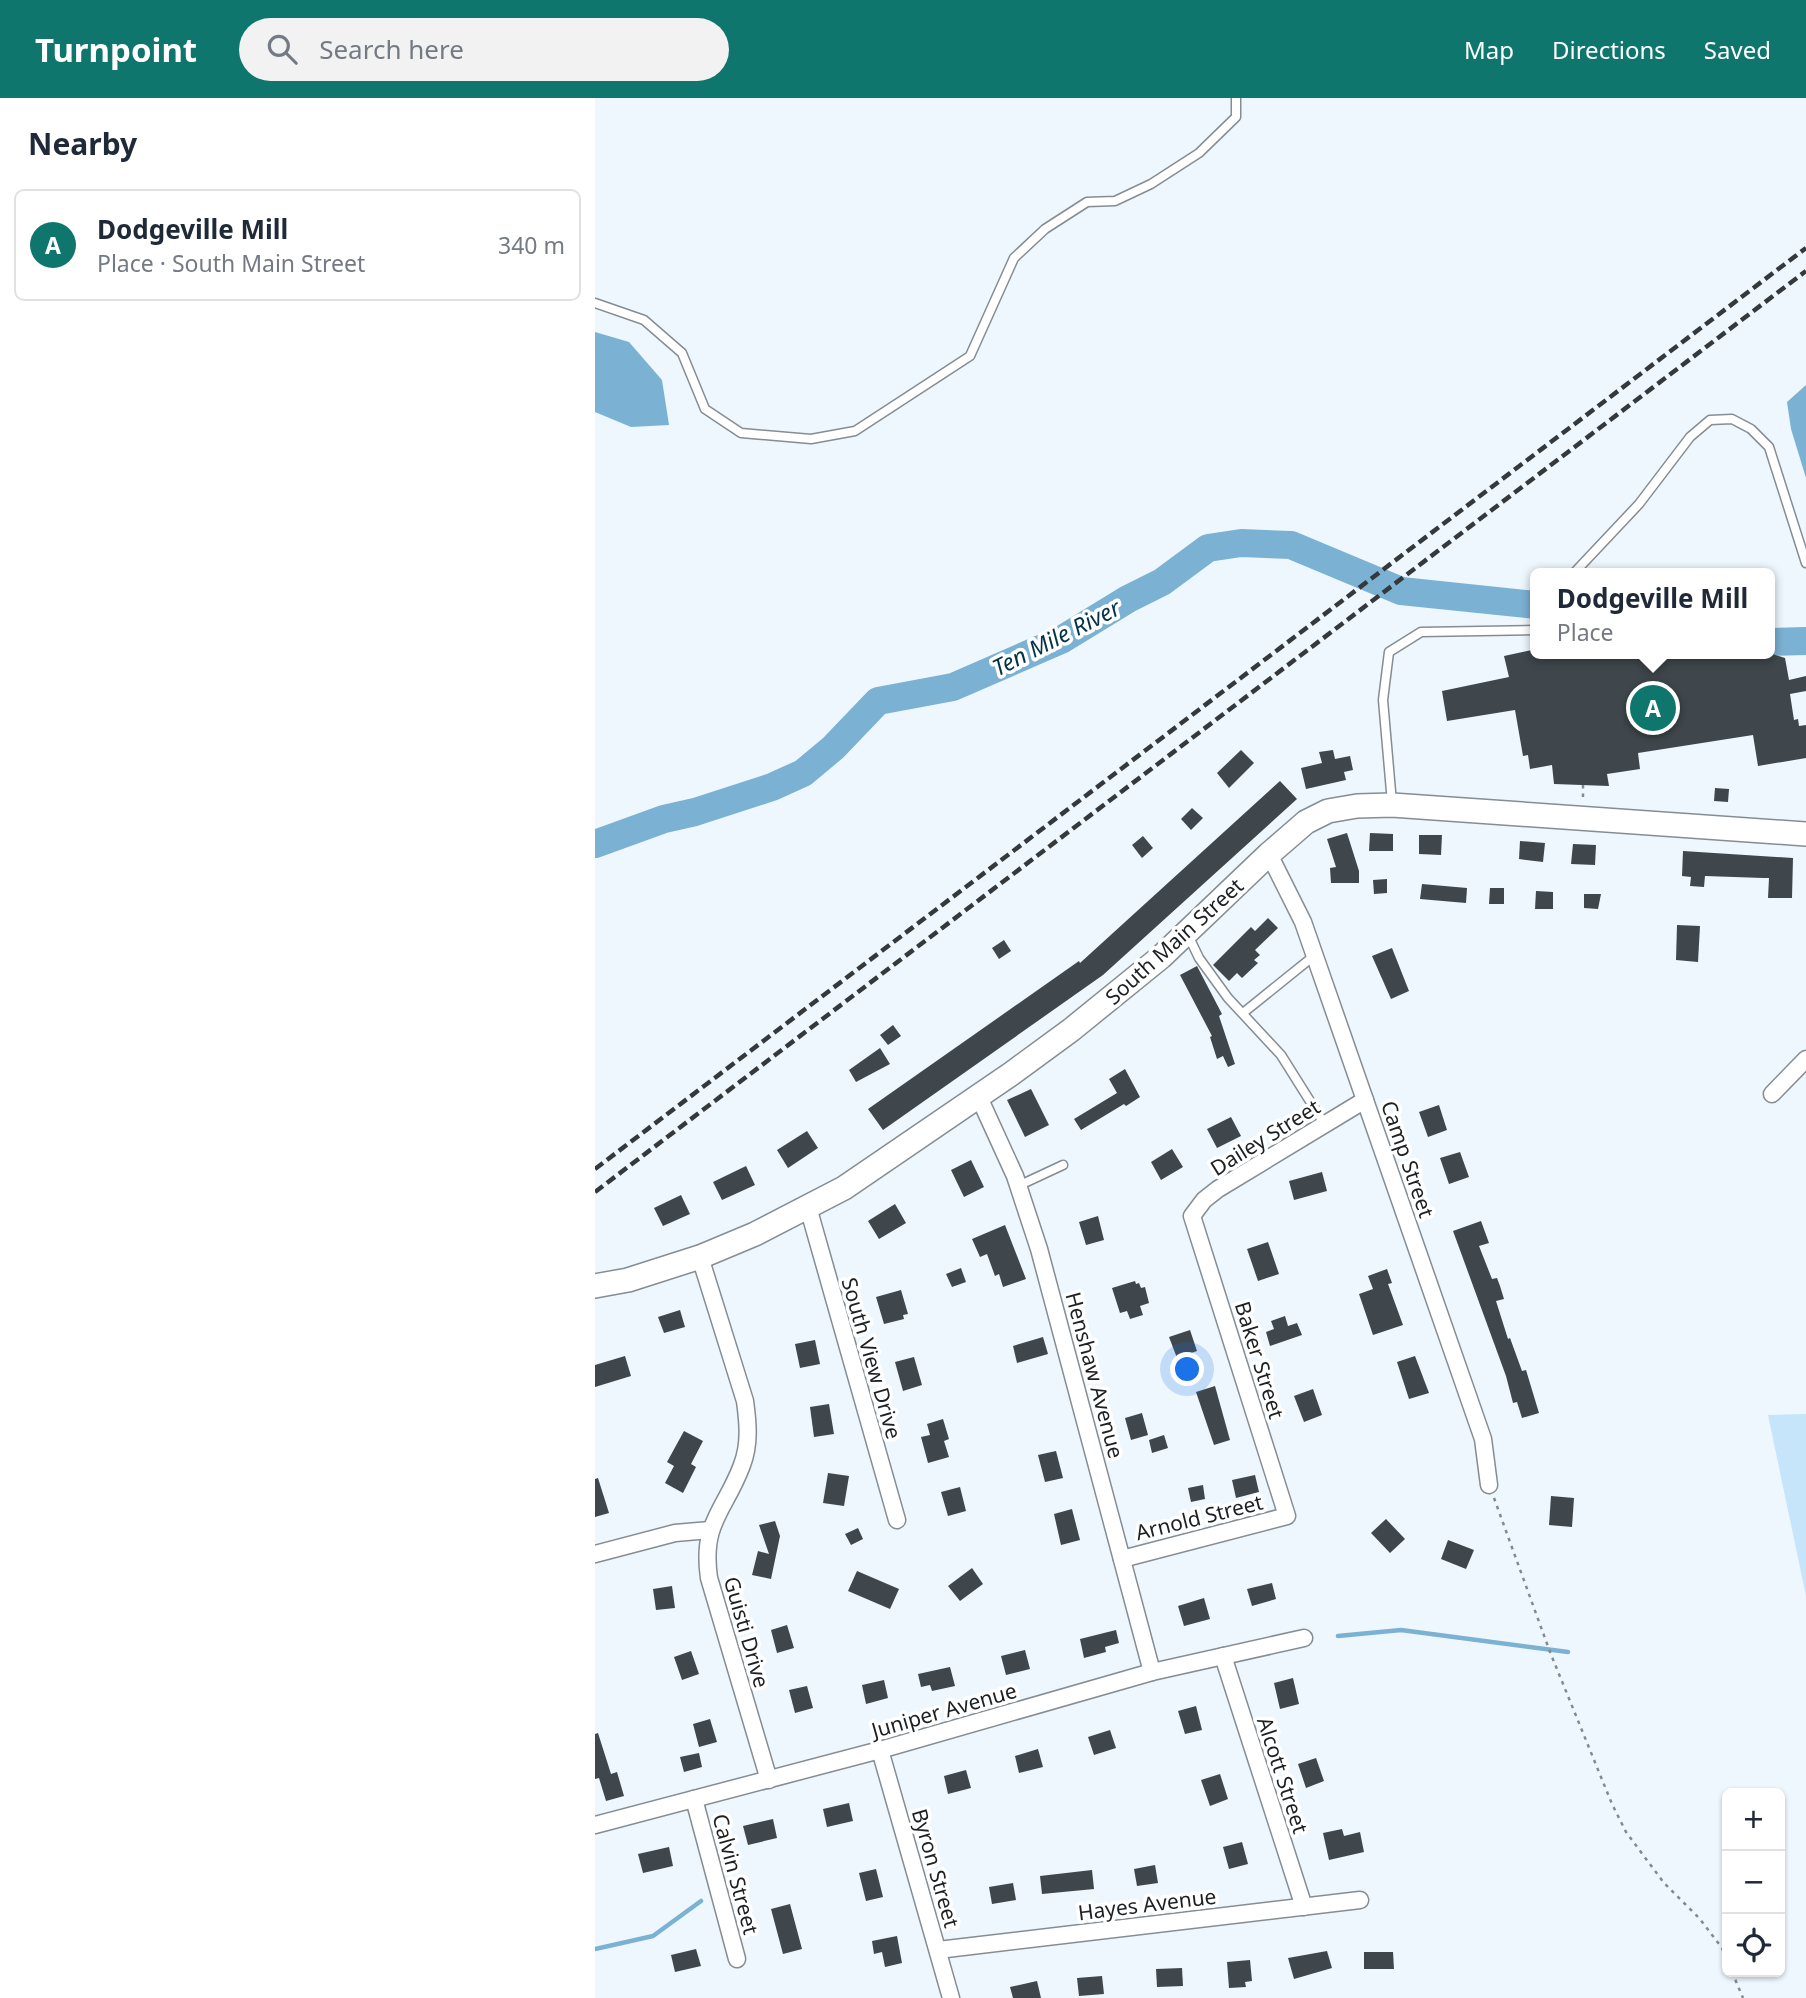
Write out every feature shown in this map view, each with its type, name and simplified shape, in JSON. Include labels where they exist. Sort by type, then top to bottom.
[{"type":"main road","name":"South Main Street","points":[[595,1286],[628,1280],[700,1257],[755,1234],[854,1181],[1071,1030],[1161,957],[1306,822],[1328,811],[1357,806],[1392,805],[1806,834]]},
{"type":"street","name":"Camp Street","points":[[1269,854],[1303,922],[1315,955],[1483,1439],[1489,1485]]},
{"type":"street","points":[[1772,1094],[1806,1059]]},
{"type":"street","name":"Henshaw Avenue","points":[[978,1095],[1018,1185],[1039,1249],[1152,1672]]},
{"type":"street","name":"Dailey Street","points":[[1192,1216],[1204,1200],[1218,1189],[1365,1100]]},
{"type":"street","name":"South View Drive","points":[[808,1207],[897,1520]]},
{"type":"street","name":"Baker Street","points":[[1192,1216],[1287,1516]]},
{"type":"street","name":"Guisti Drive","points":[[700,1257],[745,1401],[748,1423],[748,1442],[742,1464],[710,1530],[706,1561],[769,1780]]},
{"type":"street","name":"Arnold Street","points":[[1122,1559],[1287,1516]]},
{"type":"street","points":[[595,1554],[675,1533],[710,1530]]},
{"type":"street","name":"Juniper Avenue","points":[[595,1825],[880,1750],[1152,1672],[1304,1638]]},
{"type":"street","name":"Alcott Street","points":[[1223,1656],[1304,1907]]},
{"type":"street","name":"Byron Street","points":[[880,1750],[951,1998]]},
{"type":"street","name":"Calvin Street","points":[[694,1799],[737,1959]]},
{"type":"street","name":"Hayes Avenue","points":[[938,1950],[1360,1900]]},
{"type":"lane","points":[[595,303],[644,320],[682,353],[705,409],[741,433],[811,439],[855,430],[970,356],[1014,258],[1045,229],[1087,202],[1115,201],[1151,184],[1199,153],[1236,117],[1236,98]]},
{"type":"lane","points":[[1579,568],[1639,504],[1690,437],[1710,420],[1732,419],[1751,429],[1769,447],[1806,563]]},
{"type":"lane","points":[[1392,805],[1383,700],[1389,652],[1421,632],[1530,630]]},
{"type":"lane","points":[[1187,932],[1199,958],[1228,998],[1282,1055],[1325,1125]]},
{"type":"lane","points":[[1243,1013],[1315,955]]},
{"type":"lane","points":[[1018,1185],[1063,1165]]},
{"type":"path","points":[[1583,785],[1583,801]]},
{"type":"path","points":[[1489,1485],[1550,1652],[1626,1832],[1664,1883],[1699,1918],[1722,1948]]},
{"type":"path","points":[[1734,1977],[1743,1998]]},
{"type":"shaded area","points":[[595,332],[629,342],[662,380],[669,425],[631,427],[595,412]]},
{"type":"shaded area","points":[[1806,385],[1806,478],[1791,429],[1787,402]]},
{"type":"shaded area","points":[[1806,1414],[1806,1596],[1768,1415]]},
{"type":"building","points":[[1530,650],[1530,659],[1775,659],[1775,655],[1785,658],[1789,680],[1806,676],[1806,691],[1790,694],[1794,720],[1798,719],[1799,726],[1806,725],[1806,758],[1758,766],[1753,735],[1638,753],[1640,769],[1607,774],[1609,786],[1554,784],[1552,765],[1530,769],[1528,755],[1523,756],[1515,710],[1447,721],[1442,691],[1509,677],[1504,656]]},
{"type":"building","points":[[1241,750],[1254,763],[1229,788],[1217,773]]},
{"type":"building","points":[[1333,750],[1335,759],[1350,756],[1353,770],[1344,772],[1346,780],[1306,789],[1301,768],[1322,763],[1319,752]]},
{"type":"building","points":[[1280,781],[1297,799],[1103,975],[883,1130],[868,1109],[1079,961],[1080,963]]},
{"type":"building","points":[[1715,788],[1729,789],[1728,802],[1714,801]]},
{"type":"building","points":[[1192,808],[1203,818],[1191,830],[1181,819]]},
{"type":"building","points":[[1347,833],[1359,871],[1359,883],[1331,883],[1330,868],[1336,867],[1327,839]]},
{"type":"building","points":[[1370,833],[1393,834],[1393,851],[1369,851]]},
{"type":"building","points":[[1419,835],[1442,835],[1441,855],[1419,854]]},
{"type":"building","points":[[1143,836],[1153,848],[1142,858],[1132,845]]},
{"type":"building","points":[[1520,841],[1545,843],[1543,862],[1519,859]]},
{"type":"building","points":[[1573,844],[1596,845],[1595,865],[1571,864]]},
{"type":"building","points":[[1683,851],[1793,858],[1792,898],[1768,898],[1769,878],[1705,876],[1704,887],[1690,886],[1691,877],[1682,876]]},
{"type":"building","points":[[1387,879],[1387,893],[1374,894],[1373,880]]},
{"type":"building","points":[[1422,884],[1467,888],[1466,903],[1420,899]]},
{"type":"building","points":[[1490,888],[1504,888],[1504,904],[1489,904]]},
{"type":"building","points":[[1536,891],[1553,892],[1553,909],[1535,909]]},
{"type":"building","points":[[1584,894],[1601,894],[1598,909],[1584,908]]},
{"type":"building","points":[[1268,918],[1278,928],[1255,950],[1260,955],[1254,960],[1258,963],[1242,978],[1237,973],[1229,981],[1213,965],[1251,927],[1255,931]]},
{"type":"building","points":[[1677,925],[1700,926],[1698,962],[1676,960]]},
{"type":"building","points":[[1004,940],[1011,951],[999,959],[992,948]]},
{"type":"building","points":[[1392,948],[1409,991],[1391,999],[1372,956]]},
{"type":"building","points":[[1197,966],[1222,1014],[1219,1016],[1235,1064],[1228,1067],[1223,1056],[1217,1059],[1210,1037],[1212,1036],[1180,975]]},
{"type":"building","points":[[893,1025],[901,1036],[888,1045],[880,1035]]},
{"type":"building","points":[[880,1048],[890,1064],[856,1082],[849,1070]]},
{"type":"building","points":[[1125,1069],[1140,1097],[1081,1130],[1074,1119],[1117,1093],[1109,1079]]},
{"type":"building","points":[[1031,1089],[1049,1125],[1025,1137],[1007,1100]]},
{"type":"building","points":[[1439,1105],[1447,1130],[1428,1137],[1419,1112]]},
{"type":"building","points":[[1231,1117],[1241,1136],[1217,1148],[1207,1129]]},
{"type":"building","points":[[807,1131],[818,1148],[788,1168],[777,1150]]},
{"type":"building","points":[[1172,1149],[1183,1167],[1161,1180],[1151,1162]]},
{"type":"building","points":[[1460,1152],[1469,1177],[1449,1184],[1440,1158]]},
{"type":"building","points":[[971,1160],[984,1187],[964,1197],[951,1170]]},
{"type":"building","points":[[746,1166],[755,1185],[722,1200],[713,1182]]},
{"type":"building","points":[[1322,1172],[1327,1191],[1294,1200],[1289,1181]]},
{"type":"building","points":[[681,1195],[690,1214],[663,1226],[654,1208]]},
{"type":"building","points":[[895,1204],[906,1223],[879,1239],[868,1221]]},
{"type":"building","points":[[1098,1216],[1104,1240],[1086,1245],[1079,1222]]},
{"type":"building","points":[[1481,1221],[1489,1243],[1479,1246],[1492,1279],[1497,1278],[1500,1286],[1504,1299],[1496,1301],[1508,1339],[1510,1338],[1522,1371],[1526,1370],[1539,1413],[1522,1418],[1517,1402],[1513,1403],[1506,1376],[1453,1231]]},
{"type":"building","points":[[1005,1225],[1026,1279],[1003,1287],[999,1274],[995,1276],[987,1254],[980,1257],[972,1239]]},
{"type":"building","points":[[1268,1242],[1279,1274],[1258,1281],[1247,1249]]},
{"type":"building","points":[[961,1268],[966,1282],[952,1287],[946,1274]]},
{"type":"building","points":[[1387,1269],[1392,1283],[1388,1284],[1403,1325],[1373,1335],[1359,1294],[1373,1289],[1368,1276]]},
{"type":"building","points":[[1135,1281],[1141,1288],[1145,1287],[1149,1303],[1140,1306],[1143,1315],[1130,1319],[1127,1311],[1120,1313],[1112,1288]]},
{"type":"building","points":[[901,1290],[908,1314],[903,1315],[904,1319],[884,1324],[876,1297]]},
{"type":"building","points":[[680,1310],[685,1327],[664,1333],[658,1317]]},
{"type":"building","points":[[1285,1316],[1288,1326],[1297,1323],[1302,1335],[1270,1346],[1266,1332],[1274,1329],[1271,1321]]},
{"type":"building","points":[[1190,1330],[1197,1351],[1177,1358],[1169,1337]]},
{"type":"building","points":[[1043,1337],[1048,1354],[1017,1363],[1013,1346]]},
{"type":"building","points":[[815,1340],[820,1364],[800,1368],[795,1344]]},
{"type":"building","points":[[625,1356],[631,1376],[595,1387],[595,1365]]},
{"type":"building","points":[[1415,1356],[1429,1393],[1409,1399],[1397,1362]]},
{"type":"building","points":[[914,1357],[922,1385],[903,1391],[895,1362]]},
{"type":"building","points":[[1215,1386],[1230,1440],[1214,1445],[1196,1392]]},
{"type":"building","points":[[1313,1389],[1322,1415],[1304,1422],[1294,1396]]},
{"type":"building","points":[[829,1404],[834,1434],[814,1437],[810,1407]]},
{"type":"building","points":[[1142,1413],[1148,1435],[1131,1440],[1125,1418]]},
{"type":"building","points":[[943,1419],[949,1439],[944,1441],[949,1457],[928,1463],[921,1437],[930,1435],[927,1424]]},
{"type":"building","points":[[684,1431],[703,1441],[691,1464],[696,1467],[683,1493],[665,1483],[674,1466],[667,1462]]},
{"type":"building","points":[[1164,1435],[1168,1448],[1152,1453],[1149,1440]]},
{"type":"building","points":[[1056,1451],[1063,1478],[1045,1482],[1038,1455]]},
{"type":"building","points":[[828,1473],[849,1476],[844,1506],[823,1503]]},
{"type":"building","points":[[1255,1475],[1259,1492],[1236,1498],[1232,1480]]},
{"type":"building","points":[[598,1478],[609,1513],[595,1517],[595,1479]]},
{"type":"building","points":[[1203,1485],[1205,1499],[1191,1502],[1188,1488]]},
{"type":"building","points":[[960,1487],[966,1511],[948,1516],[941,1492]]},
{"type":"building","points":[[1551,1496],[1574,1498],[1572,1527],[1549,1525]]},
{"type":"building","points":[[1072,1509],[1080,1540],[1061,1545],[1054,1514]]},
{"type":"building","points":[[1386,1519],[1405,1539],[1390,1553],[1371,1533]]},
{"type":"building","points":[[775,1521],[780,1536],[771,1579],[752,1575],[758,1551],[769,1554],[759,1525]]},
{"type":"building","points":[[858,1528],[863,1539],[851,1545],[845,1534]]},
{"type":"building","points":[[1448,1540],[1474,1550],[1466,1569],[1441,1559]]},
{"type":"building","points":[[972,1568],[983,1584],[960,1601],[948,1586]]},
{"type":"building","points":[[857,1571],[899,1589],[890,1609],[848,1591]]},
{"type":"building","points":[[1272,1583],[1276,1599],[1252,1606],[1247,1589]]},
{"type":"building","points":[[672,1586],[675,1608],[656,1610],[653,1589]]},
{"type":"building","points":[[1204,1598],[1210,1619],[1184,1626],[1178,1606]]},
{"type":"building","points":[[787,1625],[794,1648],[777,1653],[771,1630]]},
{"type":"building","points":[[1116,1630],[1119,1643],[1105,1647],[1106,1652],[1084,1658],[1080,1639]]},
{"type":"building","points":[[1025,1650],[1030,1669],[1006,1675],[1001,1656]]},
{"type":"building","points":[[691,1651],[699,1674],[682,1680],[674,1657]]},
{"type":"building","points":[[950,1667],[955,1686],[932,1691],[930,1685],[921,1687],[918,1674]]},
{"type":"building","points":[[1293,1678],[1299,1704],[1280,1709],[1274,1683]]},
{"type":"building","points":[[884,1680],[888,1698],[866,1704],[862,1685]]},
{"type":"building","points":[[807,1686],[813,1708],[795,1713],[789,1690]]},
{"type":"building","points":[[1196,1706],[1202,1730],[1185,1734],[1178,1711]]},
{"type":"building","points":[[710,1719],[717,1742],[699,1747],[693,1724]]},
{"type":"building","points":[[1110,1730],[1116,1748],[1094,1755],[1088,1737]]},
{"type":"building","points":[[598,1733],[611,1774],[617,1772],[624,1796],[606,1801],[599,1778],[595,1779],[595,1734]]},
{"type":"building","points":[[1038,1749],[1043,1767],[1019,1773],[1015,1756]]},
{"type":"building","points":[[699,1753],[702,1767],[684,1772],[680,1757]]},
{"type":"building","points":[[1316,1758],[1324,1781],[1306,1788],[1298,1764]]},
{"type":"building","points":[[966,1770],[971,1788],[948,1794],[944,1776]]},
{"type":"building","points":[[1220,1774],[1228,1799],[1210,1806],[1201,1780]]},
{"type":"building","points":[[849,1803],[853,1821],[827,1827],[823,1809]]},
{"type":"building","points":[[773,1819],[777,1838],[748,1845],[743,1826]]},
{"type":"building","points":[[1342,1829],[1344,1836],[1360,1832],[1364,1852],[1329,1860],[1323,1833]]},
{"type":"building","points":[[1242,1842],[1248,1864],[1229,1869],[1223,1847]]},
{"type":"building","points":[[669,1847],[673,1866],[643,1873],[638,1854]]},
{"type":"building","points":[[1155,1865],[1158,1883],[1137,1886],[1134,1869]]},
{"type":"building","points":[[876,1869],[883,1897],[866,1901],[859,1873]]},
{"type":"building","points":[[1092,1870],[1094,1889],[1042,1894],[1040,1876]]},
{"type":"building","points":[[1013,1883],[1016,1900],[992,1904],[989,1887]]},
{"type":"building","points":[[790,1904],[802,1949],[783,1954],[771,1909]]},
{"type":"building","points":[[897,1936],[902,1963],[885,1967],[882,1952],[874,1954],[872,1941]]},
{"type":"building","points":[[696,1949],[701,1966],[675,1972],[671,1955]]},
{"type":"building","points":[[1327,1951],[1332,1968],[1294,1979],[1288,1958]]},
{"type":"building","points":[[1364,1952],[1393,1952],[1394,1969],[1364,1969]]},
{"type":"building","points":[[1250,1960],[1252,1981],[1245,1982],[1246,1987],[1229,1988],[1227,1962]]},
{"type":"building","points":[[1182,1968],[1183,1986],[1157,1987],[1156,1969]]},
{"type":"building","points":[[1102,1976],[1104,1994],[1079,1996],[1077,1978]]},
{"type":"building","points":[[1037,1981],[1041,1998],[1013,1998],[1010,1987]]},
{"type":"waterway","name":"Ten Mile River","points":[[595,844],[664,819],[772,787],[803,773],[833,748],[878,701],[953,687],[1061,640],[1128,599],[1162,582],[1208,548],[1241,543],[1291,545],[1401,591],[1530,604]]},
{"type":"waterway","name":"Ten Mile River","points":[[1775,642],[1806,641]]},
{"type":"waterway","points":[[1338,1636],[1401,1630],[1568,1652]]},
{"type":"waterway","points":[[595,1949],[653,1936],[701,1901]]},
{"type":"railway","points":[[595,1169],[1806,248]]},
{"type":"railway","points":[[595,1192],[1806,271]]},
{"type":"place","name":"Dodgeville Mill","points":[[1653,708]]}]
